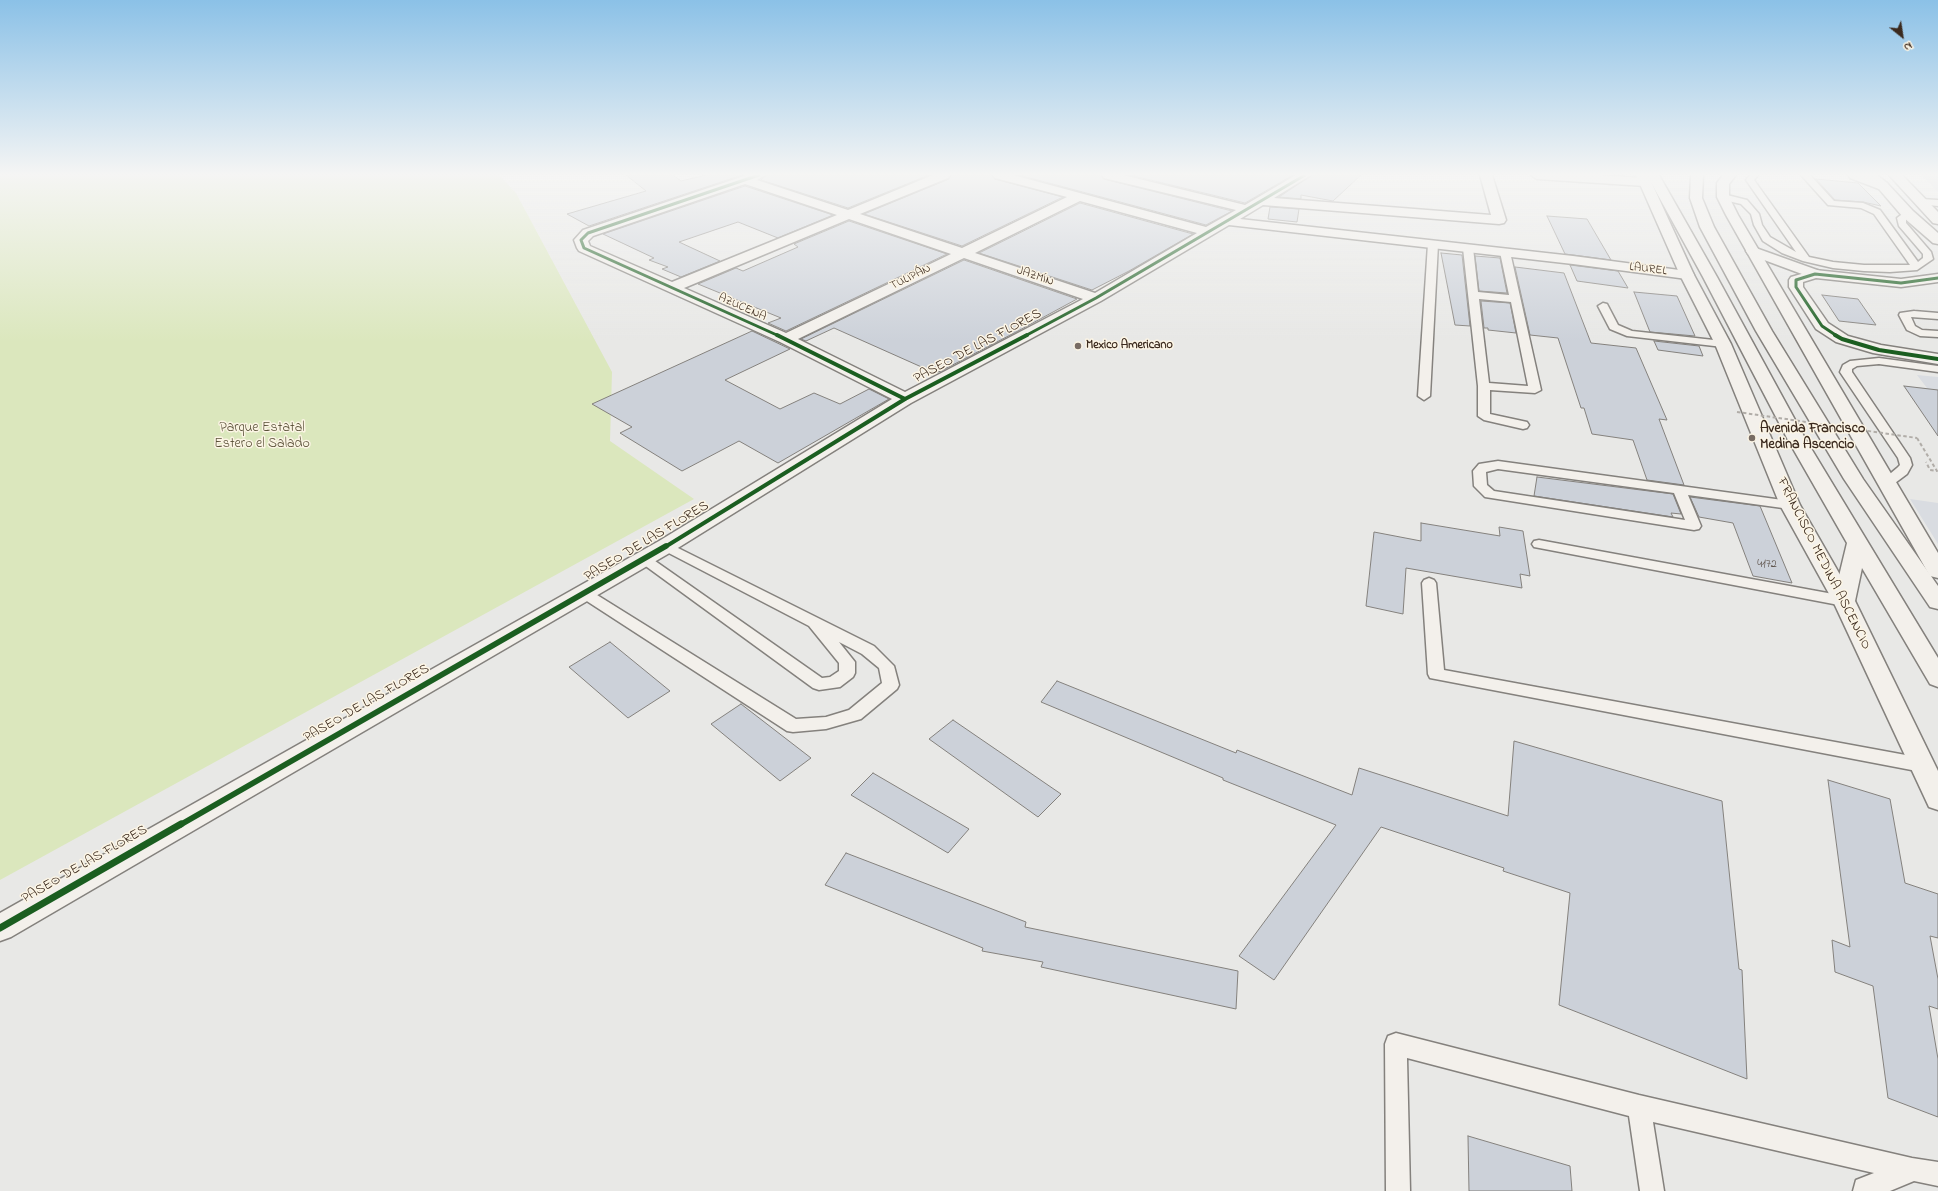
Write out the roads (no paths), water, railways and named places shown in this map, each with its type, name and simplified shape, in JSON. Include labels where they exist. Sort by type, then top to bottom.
[{"type":"main road","name":"AZUCENA","points":[[595,231],[588,233],[581,240],[584,248],[786,339],[905,399]]},
{"type":"main road","points":[[671,288],[812,231]]},
{"type":"main road","name":"JAZMÍN","points":[[896,231],[1096,298]]},
{"type":"main road","name":"TULIPÁN","points":[[786,339],[1009,231]]},
{"type":"main road","points":[[1203,231],[1208,232]]},
{"type":"main road","name":"LAUREL","points":[[1312,231],[1506,252],[1687,275]]},
{"type":"main road","name":"FRANCISCO MEDINA ASCENCIO","points":[[1668,231],[1687,275],[1722,344],[1790,505],[1844,601],[1938,798]]},
{"type":"main road","points":[[1680,231],[1710,277],[1797,440],[1938,678]]},
{"type":"main road","points":[[1709,231],[1764,331],[1854,479],[1938,602]]},
{"type":"main road","points":[[1741,231],[1938,571]]},
{"type":"main road","points":[[1927,231],[1938,240]]},
{"type":"main road","name":"PASEO DE LAS FLORES","points":[[0,928],[666,546],[905,399],[1096,298],[1208,232]]},
{"type":"main road","points":[[1753,251],[1815,274],[1938,286]]},
{"type":"main road","points":[[1815,274],[1796,280],[1796,287],[1822,326],[1828,331],[1850,342],[1869,348],[1938,358]]},
{"type":"main road","points":[[1901,283],[1938,278]]},
{"type":"main road","points":[[1844,601],[1858,542]]},
{"type":"lane","points":[[1761,231],[1766,239],[1785,251],[1806,259],[1833,265],[1890,269],[1917,267],[1928,260],[1928,254],[1908,231]]},
{"type":"lane","points":[[1786,231],[1806,259]]},
{"type":"lane","points":[[1891,231],[1917,267]]},
{"type":"lane","points":[[1424,396],[1433,244]]},
{"type":"lane","points":[[1468,248],[1484,386],[1484,416],[1523,425]]},
{"type":"lane","points":[[1484,386],[1535,390],[1506,252]]},
{"type":"lane","points":[[1473,295],[1515,299]]},
{"type":"lane","points":[[1603,306],[1614,328],[1631,334],[1722,344]]},
{"type":"lane","points":[[1938,316],[1914,314],[1904,315],[1911,328],[1920,332],[1938,334]]},
{"type":"lane","points":[[1886,483],[1902,471],[1906,464],[1904,458],[1846,372],[1847,367],[1854,363],[1879,361],[1938,369]]},
{"type":"lane","points":[[1679,490],[1694,526],[1490,494],[1481,486],[1479,471],[1484,467],[1498,465],[1790,505]]},
{"type":"lane","points":[[1539,544],[1844,601]]},
{"type":"lane","points":[[584,593],[793,726],[826,723],[855,715],[891,685],[886,666],[868,650],[666,546]]},
{"type":"lane","points":[[643,559],[819,684],[834,683],[847,673],[847,662],[812,621]]},
{"type":"lane","points":[[1430,583],[1436,674],[1922,765]]},
{"type":"lane","points":[[1398,1191],[1396,1044],[1639,1107],[1912,1170],[1938,1174]]},
{"type":"lane","points":[[1639,1107],[1652,1191]]},
{"type":"lane","points":[[1865,1191],[1865,1189],[1912,1170]]},
{"type":"place","name":"Mexico Americano","points":[[1078,346]]},
{"type":"place","name":"Avenida Francisco Medina Ascencio","points":[[1752,438]]},
{"type":"park label","name":"Parque Estatal Estero el Salado","points":[[262,438]]}]
